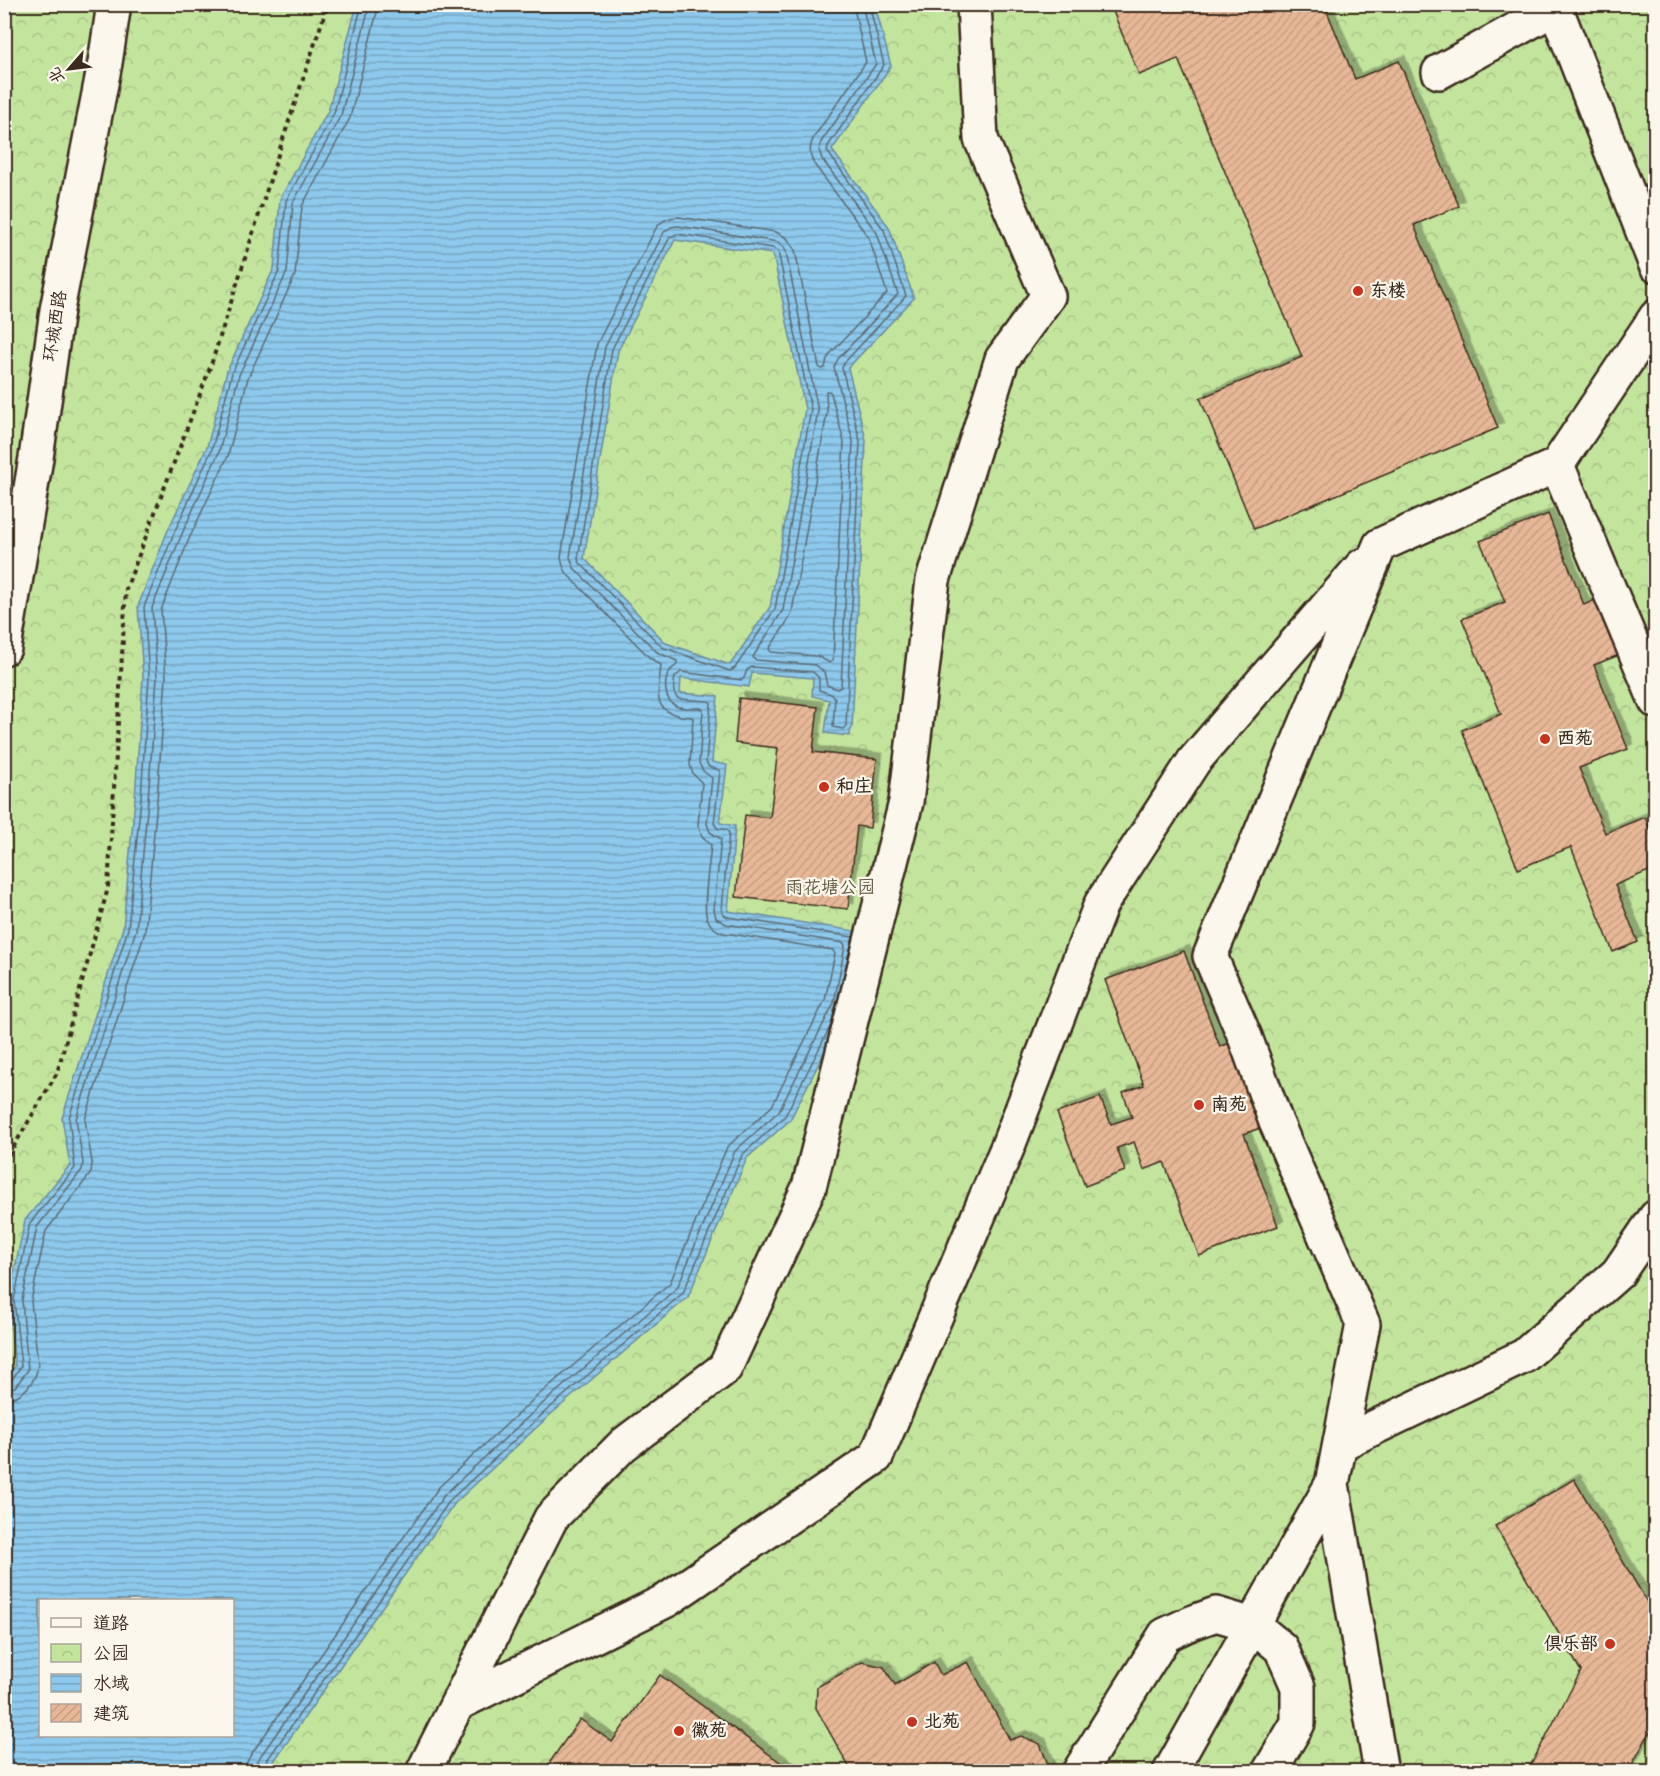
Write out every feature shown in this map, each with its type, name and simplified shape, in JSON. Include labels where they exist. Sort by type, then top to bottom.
[{"type":"street","name":"环城西路","points":[[4,648],[36,458],[57,310],[105,63],[114,4]]},
{"type":"street","points":[[423,1772],[551,1518],[623,1445],[725,1368],[809,1187],[906,802],[933,580],[1002,359],[1048,296],[981,139],[974,4]]},
{"type":"street","points":[[1439,72],[1555,6],[1656,265]]},
{"type":"street","points":[[459,1703],[667,1600],[876,1457],[1008,1146],[1101,904],[1194,761],[1380,545],[1557,465],[1656,317]]},
{"type":"street","points":[[1557,465],[1656,701]]},
{"type":"street","points":[[1170,1772],[1332,1484],[1363,1324],[1276,1122],[1245,1037],[1210,956],[1380,545]]},
{"type":"street","points":[[1340,1444],[1524,1356],[1618,1273],[1656,1217]]},
{"type":"street","points":[[1332,1484],[1381,1772]]},
{"type":"street","points":[[1079,1772],[1165,1635],[1216,1614],[1253,1625],[1281,1648],[1298,1687],[1298,1723],[1269,1772]]},
{"type":"path","points":[[4,1163],[57,1073],[108,888],[126,589],[211,365],[328,4]]},
{"type":"green space","name":"雨花塘公园","points":[[5,5],[1655,5],[1655,1771],[5,1772]]},
{"type":"water","points":[[357,5],[875,5],[891,66],[832,150],[889,227],[914,298],[848,368],[866,440],[852,727],[849,736],[825,733],[829,700],[812,696],[813,678],[752,673],[749,687],[681,678],[680,693],[718,696],[712,762],[727,765],[720,823],[735,826],[728,911],[862,932],[847,1008],[790,1120],[747,1158],[688,1297],[550,1415],[455,1503],[267,1771],[5,1771],[4,1380],[15,1366],[8,1300],[25,1220],[70,1165],[62,1118],[123,928],[143,677],[138,606],[168,530],[207,447],[227,371],[274,268],[280,199],[328,111]],"holes":[[[675,240],[773,254],[805,409],[770,607],[730,665],[666,643],[584,558],[618,351]]]},
{"type":"building","name":"东楼","points":[[1110,4],[1324,4],[1355,79],[1399,61],[1459,206],[1414,225],[1498,428],[1254,529],[1200,398],[1302,357],[1178,59],[1139,75]]},
{"type":"building","name":"西苑","points":[[1548,514],[1584,605],[1597,599],[1619,655],[1594,665],[1628,749],[1579,768],[1605,833],[1645,817],[1656,844],[1656,868],[1615,885],[1638,942],[1613,952],[1571,847],[1518,869],[1462,730],[1501,714],[1462,619],[1505,602],[1480,541]]},
{"type":"building","name":"和庄","points":[[739,698],[818,707],[813,752],[877,759],[870,828],[857,826],[848,909],[736,897],[745,815],[770,818],[778,748],[735,743]]},
{"type":"building","name":"南苑","points":[[1184,951],[1220,1047],[1245,1037],[1276,1122],[1244,1134],[1278,1226],[1199,1256],[1164,1162],[1144,1170],[1134,1142],[1117,1148],[1125,1171],[1085,1186],[1057,1113],[1100,1097],[1111,1124],[1132,1117],[1123,1093],[1144,1085],[1105,980]]},
{"type":"building","name":"俱乐部","points":[[1574,1479],[1656,1617],[1656,1721],[1628,1772],[1527,1772],[1581,1671],[1495,1526]]},
{"type":"building","name":"北苑","points":[[862,1662],[884,1667],[895,1685],[934,1662],[941,1675],[968,1662],[1010,1740],[1021,1736],[1040,1744],[1051,1772],[852,1772],[816,1708],[817,1687]]},
{"type":"building","name":"徽苑","points":[[660,1675],[791,1770],[790,1772],[543,1772],[580,1719],[612,1742]]},
{"type":"place","name":"东楼","points":[[1358,291]]},
{"type":"place","name":"西苑","points":[[1545,739]]},
{"type":"place","name":"和庄","points":[[824,787]]},
{"type":"place","name":"南苑","points":[[1199,1105]]},
{"type":"place","name":"俱乐部","points":[[1610,1644]]},
{"type":"place","name":"北苑","points":[[912,1722]]},
{"type":"place","name":"徽苑","points":[[679,1731]]}]
